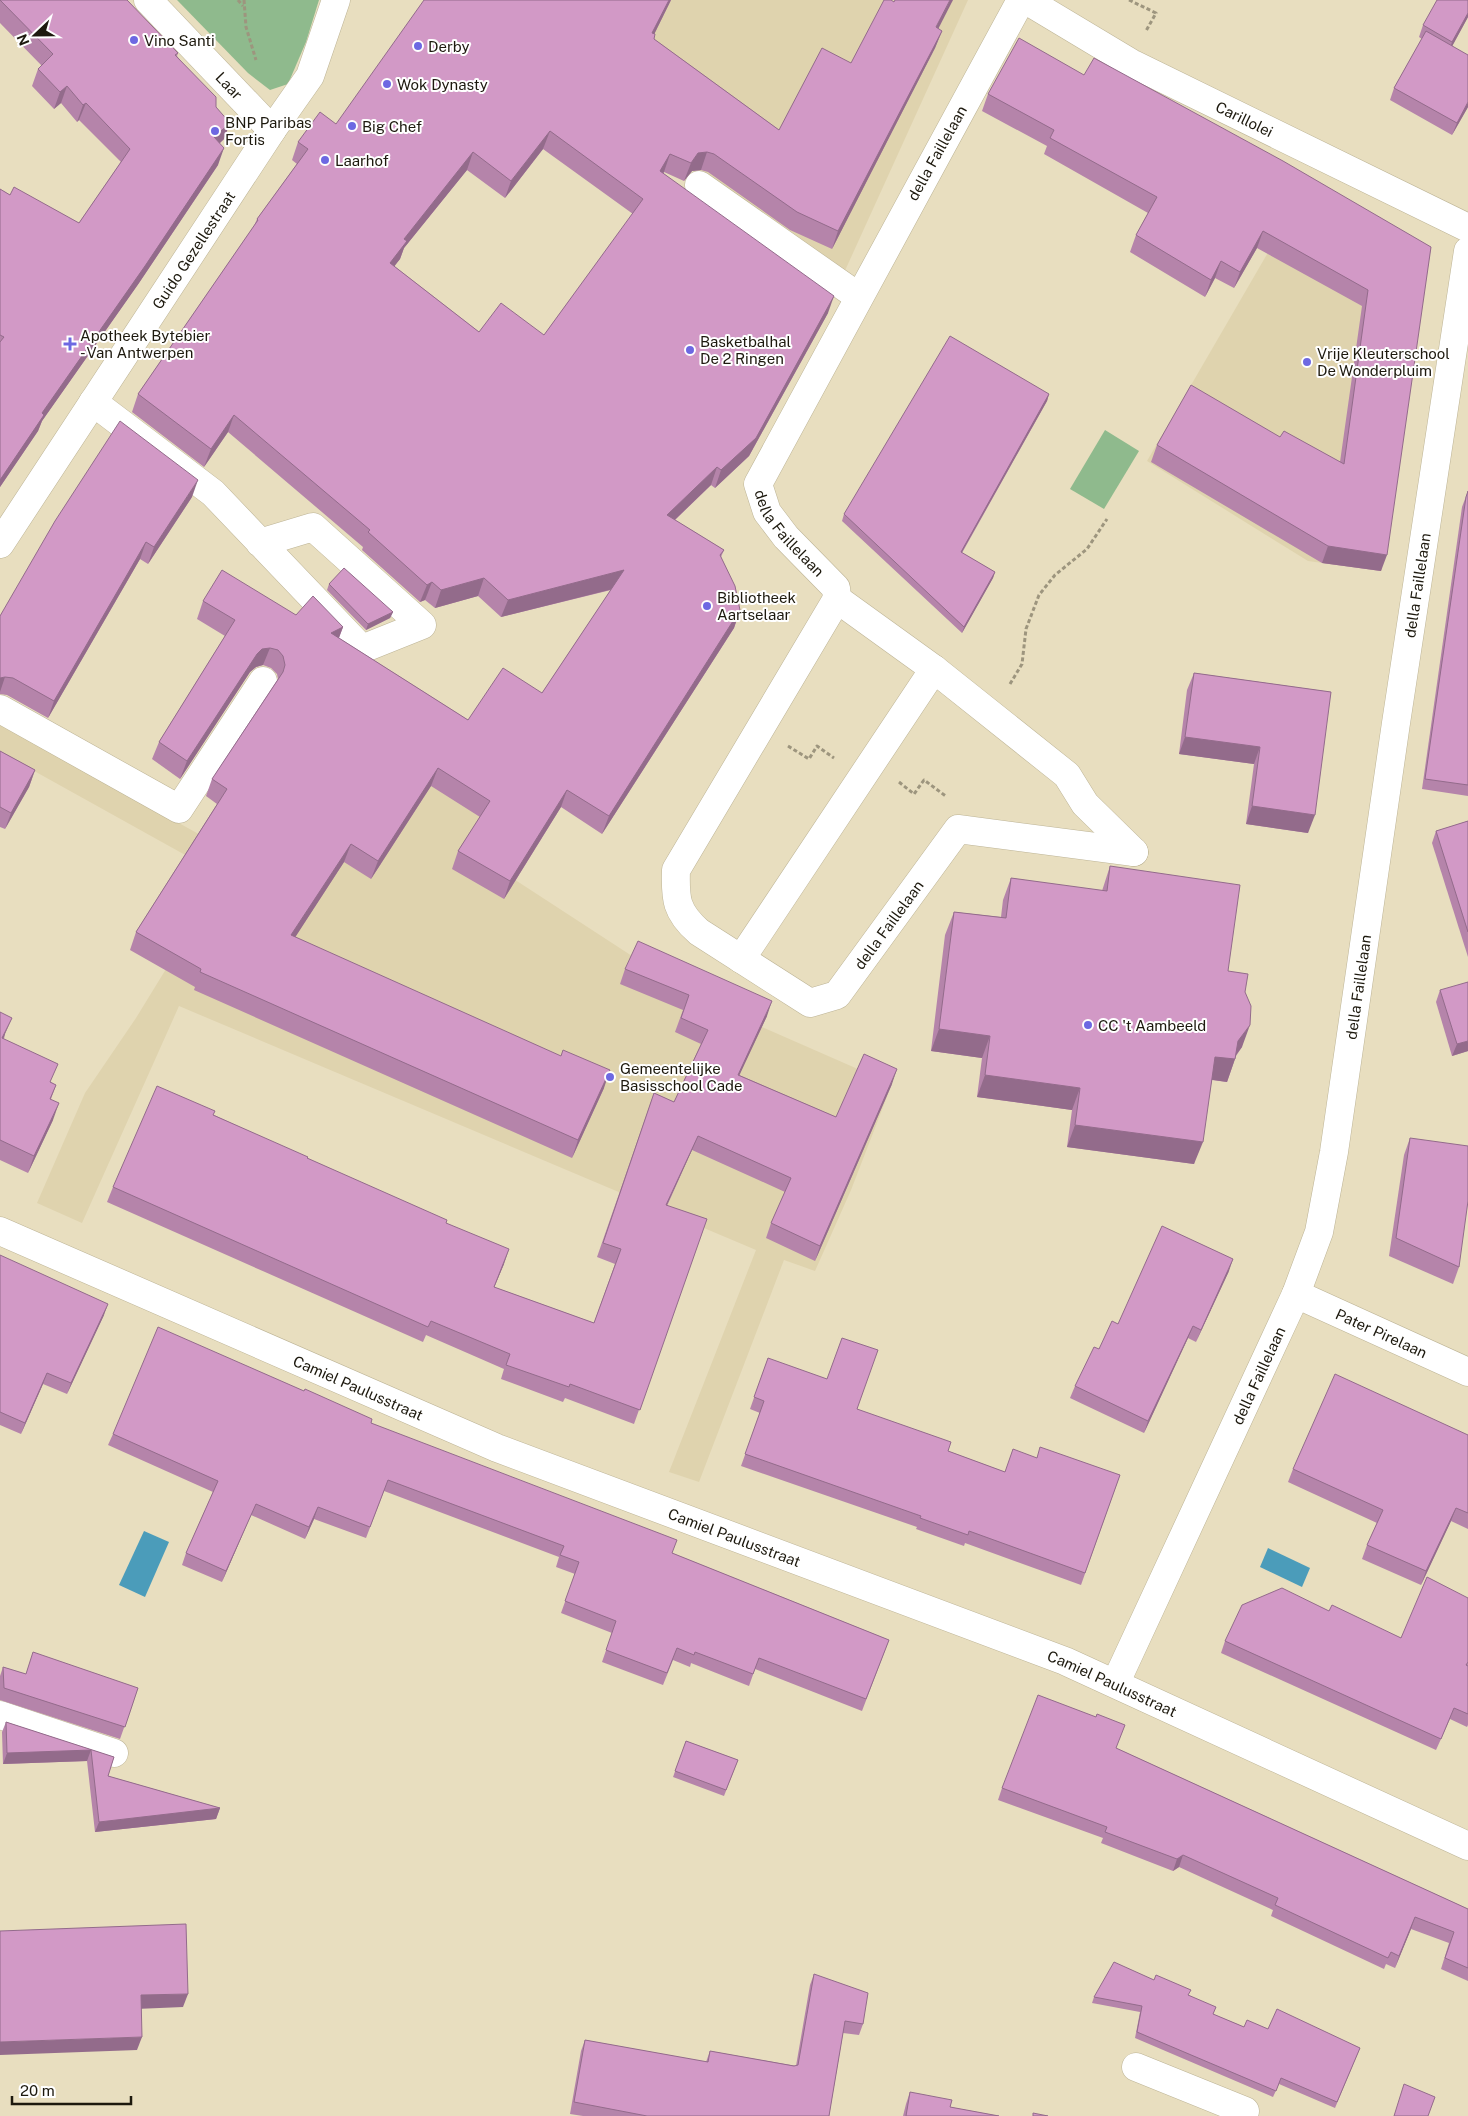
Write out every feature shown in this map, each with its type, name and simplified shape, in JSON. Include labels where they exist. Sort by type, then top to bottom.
[{"type":"street","name":"Laar","points":[[148,0],[272,130]]},
{"type":"street","points":[[272,130],[310,76],[336,0]]},
{"type":"street","name":"della Faillelaan","points":[[934,669],[1067,775],[1085,804],[1134,852],[958,829],[837,995],[810,1003],[686,921],[677,906],[676,870],[837,599],[836,588],[786,537],[767,512],[758,484],[1022,0]]},
{"type":"street","name":"Carillolei","points":[[1026,0],[1131,63],[1468,228]]},
{"type":"street","name":"Guido Gezellestraat","points":[[0,544],[272,130]]},
{"type":"street","points":[[699,185],[859,297]]},
{"type":"street","name":"della Faillelaan","points":[[1116,1682],[1296,1294],[1319,1232],[1334,1152],[1396,723],[1468,252]]},
{"type":"street","points":[[93,402],[213,493],[362,649],[422,625],[313,527],[260,542]]},
{"type":"street","points":[[741,959],[934,669],[837,599]]},
{"type":"street","points":[[0,709],[179,809],[263,681]]},
{"type":"street","name":"Camiel Paulusstraat","points":[[0,1231],[497,1448],[1065,1660],[1468,1846]]},
{"type":"street","name":"Pater Pirelaan","points":[[1296,1294],[1468,1372]]},
{"type":"street","points":[[0,1714],[114,1753]]},
{"type":"street","points":[[1136,2067],[1199,2105],[1245,2112]]},
{"type":"path","points":[[238,0],[243,7]]},
{"type":"path","points":[[1008,689],[1022,664],[1026,630],[1039,595],[1055,574],[1087,550],[1107,519]]},
{"type":"shaded area","points":[[596,0],[968,0],[843,275],[632,125]]},
{"type":"shaded area","name":"Vrije Kleuterschool De Wonderpluim","points":[[1277,237],[1425,264],[1381,571],[1308,561],[1147,461]]},
{"type":"shaded area","name":"Gemeentelijke Basisschool Cade","points":[[0,724],[233,853],[462,738],[494,866],[632,956],[762,1027],[892,1084],[851,1190],[815,1271],[784,1260],[699,1482],[669,1472],[756,1250],[179,1006],[82,1223],[37,1203],[85,1093],[136,1018],[223,876],[0,752]]},
{"type":"green space","points":[[177,0],[319,0],[306,42],[288,84],[270,90],[248,73]]},
{"type":"green space","points":[[1105,430],[1139,451],[1104,509],[1070,489]]},
{"type":"water","points":[[144,1531],[169,1542],[145,1597],[119,1585]]},
{"type":"water","points":[[1268,1548],[1310,1568],[1302,1587],[1260,1567]]},
{"type":"building","points":[[0,0],[127,0],[178,53],[175,55],[216,97],[216,107],[230,123],[214,137],[224,148],[145,266],[42,413],[44,415],[0,480],[0,342],[4,337],[0,335],[0,189],[10,195],[14,187],[79,223],[130,149],[86,103],[83,105],[67,86],[60,92],[38,69],[53,54]]},
{"type":"building","points":[[424,0],[669,0],[652,33],[655,34],[654,39],[779,130],[822,48],[851,63],[884,0],[894,2],[895,0],[950,0],[936,27],[942,31],[838,231],[797,212],[714,154],[707,152],[698,153],[691,163],[670,154],[660,171],[834,296],[756,438],[721,470],[717,467],[667,515],[724,550],[720,555],[735,586],[740,610],[609,816],[567,790],[510,881],[458,851],[490,801],[438,768],[378,861],[351,844],[291,935],[561,1056],[563,1050],[610,1070],[578,1140],[200,972],[201,969],[136,932],[227,789],[212,779],[283,672],[285,665],[283,656],[278,650],[262,649],[187,761],[159,742],[235,620],[203,601],[222,570],[296,615],[313,596],[343,627],[331,633],[468,720],[503,668],[542,693],[624,570],[508,600],[484,578],[441,590],[432,582],[427,585],[368,532],[370,530],[234,415],[211,449],[138,394],[257,219],[308,149],[298,142],[320,112],[336,124]],"holes":[[[550,131],[643,199],[544,335],[501,303],[479,332],[390,263],[407,241],[404,239],[473,152],[511,181]]]},
{"type":"building","points":[[1437,0],[1468,0],[1468,13],[1452,42],[1423,25]]},
{"type":"building","points":[[1426,31],[1468,55],[1468,102],[1457,123],[1394,88]]},
{"type":"building","points":[[1019,38],[1084,75],[1094,58],[1283,161],[1431,247],[1387,555],[1328,546],[1157,445],[1191,385],[1280,437],[1284,431],[1344,464],[1368,290],[1263,231],[1240,272],[1221,261],[1211,280],[1136,235],[1157,197],[1050,138],[1054,130],[988,94]]},
{"type":"building","points":[[950,336],[1049,394],[961,552],[995,572],[964,627],[844,514]]},
{"type":"building","points":[[120,421],[198,480],[154,547],[146,542],[54,701],[13,678],[0,678],[0,616],[55,521]]},
{"type":"building","points":[[1468,491],[1468,785],[1425,779]]},
{"type":"building","points":[[344,568],[393,612],[368,624],[329,584]]},
{"type":"building","points":[[1194,673],[1331,692],[1315,815],[1252,806],[1260,747],[1185,737]]},
{"type":"building","points":[[0,751],[35,770],[11,813],[0,807]]},
{"type":"building","points":[[1468,821],[1468,932],[1436,831]]},
{"type":"building","name":"CC 't Aambeeld","points":[[1110,866],[1240,885],[1228,971],[1248,974],[1245,992],[1251,1006],[1250,1025],[1238,1041],[1235,1059],[1215,1057],[1203,1142],[1075,1125],[1080,1088],[985,1075],[990,1036],[939,1029],[954,912],[1006,918],[1011,878],[1107,891]]},
{"type":"building","points":[[638,941],[772,1001],[738,1075],[836,1117],[864,1054],[897,1069],[820,1246],[771,1223],[791,1178],[698,1136],[666,1205],[707,1219],[640,1410],[570,1384],[569,1387],[506,1365],[510,1354],[431,1321],[428,1327],[113,1187],[157,1086],[215,1111],[213,1115],[447,1220],[446,1223],[509,1249],[494,1287],[594,1323],[621,1249],[603,1243],[654,1093],[674,1102],[708,1030],[681,1018],[689,995],[625,969]]},
{"type":"building","points":[[1468,982],[1468,1041],[1457,1044],[1440,990]]},
{"type":"building","points":[[0,1012],[12,1018],[2,1038],[58,1064],[50,1082],[56,1085],[50,1099],[59,1103],[34,1156],[0,1140]]},
{"type":"building","points":[[1410,1138],[1468,1146],[1468,1201],[1459,1267],[1396,1238]]},
{"type":"building","points":[[1162,1226],[1233,1259],[1201,1330],[1193,1326],[1148,1421],[1075,1386],[1094,1347],[1099,1349],[1112,1321],[1118,1324]]},
{"type":"building","points":[[0,1255],[108,1304],[71,1383],[47,1373],[25,1423],[0,1412]]},
{"type":"building","points":[[158,1327],[372,1419],[371,1423],[677,1540],[672,1553],[889,1640],[866,1699],[759,1658],[753,1674],[695,1652],[694,1655],[677,1648],[667,1673],[606,1650],[616,1621],[565,1601],[579,1562],[560,1555],[564,1546],[388,1480],[370,1527],[318,1507],[309,1527],[256,1504],[226,1571],[186,1553],[218,1481],[113,1434]]},
{"type":"building","points":[[842,1338],[878,1350],[857,1409],[951,1442],[948,1451],[1005,1472],[1013,1449],[1037,1458],[1040,1447],[1120,1475],[1085,1573],[969,1531],[968,1535],[920,1518],[921,1516],[745,1454],[764,1401],[754,1397],[768,1358],[827,1379]]},
{"type":"building","points":[[1335,1374],[1468,1435],[1468,1513],[1456,1508],[1426,1571],[1367,1545],[1383,1510],[1293,1469]]},
{"type":"building","points":[[1427,1577],[1468,1598],[1468,1662],[1466,1665],[1468,1666],[1468,1714],[1454,1708],[1441,1739],[1225,1641],[1242,1605],[1282,1588],[1329,1611],[1332,1605],[1401,1638]]},
{"type":"building","points":[[33,1652],[138,1688],[125,1727],[4,1688],[3,1667],[26,1674]]},
{"type":"building","points":[[1038,1695],[1096,1717],[1097,1714],[1125,1725],[1116,1748],[1468,1909],[1468,1968],[1445,1958],[1454,1932],[1415,1917],[1399,1956],[1391,1952],[1388,1958],[1275,1905],[1278,1898],[1183,1855],[1177,1859],[1105,1832],[1107,1827],[1002,1788]]},
{"type":"building","points":[[6,1722],[114,1757],[108,1776],[220,1808],[99,1822],[91,1750],[7,1753]]},
{"type":"building","points":[[686,1741],[738,1760],[726,1790],[675,1771]]},
{"type":"building","points":[[186,1924],[188,1994],[141,1995],[142,2037],[0,2042],[0,1931]]},
{"type":"building","points":[[1114,1962],[1154,1980],[1156,1975],[1191,1990],[1188,1995],[1216,2007],[1213,2014],[1244,2027],[1247,2020],[1268,2029],[1277,2009],[1360,2048],[1337,2102],[1281,2078],[1276,2091],[1137,2032],[1142,2006],[1094,1997]]},
{"type":"building","points":[[814,1974],[868,1993],[863,2024],[845,2021],[829,2116],[647,2116],[574,2102],[585,2040],[708,2062],[710,2051],[794,2066],[798,2065]]},
{"type":"building","points":[[1404,2084],[1435,2097],[1428,2116],[1394,2116]]},
{"type":"building","points":[[910,2092],[952,2100],[950,2107],[999,2116],[906,2116]]},
{"type":"building","points":[[1033,2113],[1048,2116],[1033,2116]]},
{"type":"place","name":"Vino Santi","points":[[134,40]]},
{"type":"place","name":"Derby","points":[[418,46]]},
{"type":"place","name":"Wok Dynasty","points":[[387,84]]},
{"type":"place","name":"Big Chef","points":[[352,126]]},
{"type":"place","name":"BNP Paribas Fortis","points":[[215,131]]},
{"type":"place","name":"Laarhof","points":[[325,160]]},
{"type":"place","name":"Apotheek Bytebier - Van Antwerpen","points":[[70,344]]},
{"type":"place","name":"Basketbalhal De 2 Ringen","points":[[690,350]]},
{"type":"place","name":"Vrije Kleuterschool De Wonderpluim","points":[[1307,362]]},
{"type":"place","name":"Bibliotheek Aartselaar","points":[[707,606]]},
{"type":"place","name":"CC 't Aambeeld","points":[[1088,1025]]},
{"type":"place","name":"Gemeentelijke Basisschool Cade","points":[[610,1077]]}]
